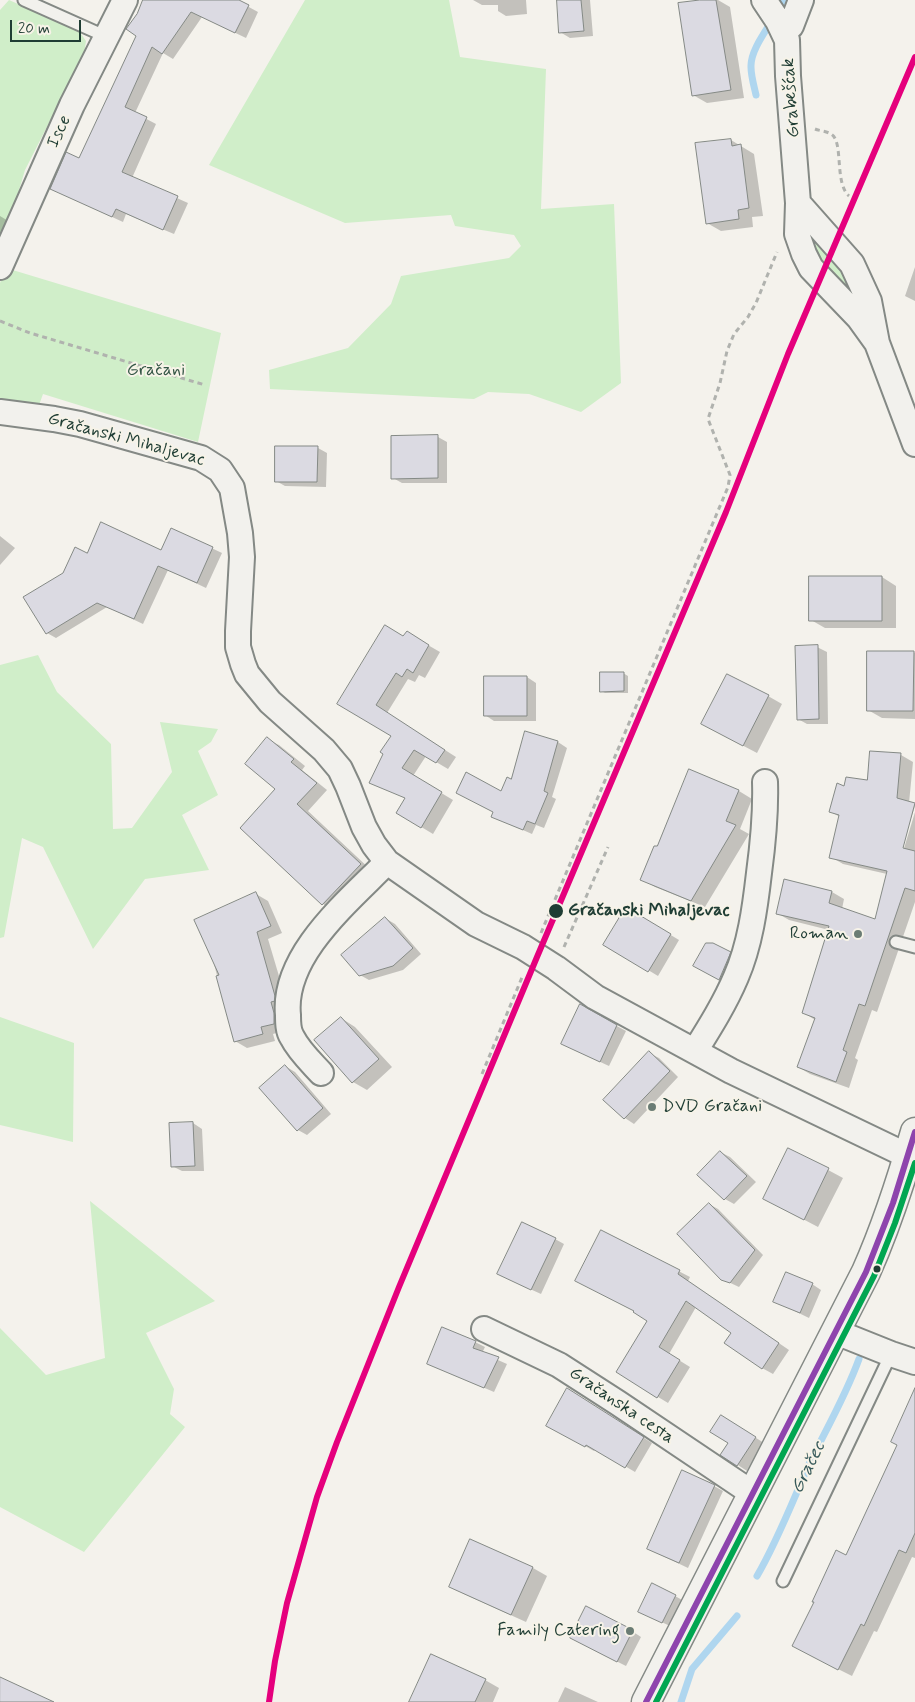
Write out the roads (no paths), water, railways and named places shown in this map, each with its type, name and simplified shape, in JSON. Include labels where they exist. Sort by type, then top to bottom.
[{"type":"main road","points":[[646,1702],[866,1272],[884,1232],[912,1144]]},
{"type":"street","name":"Isce","points":[[0,267],[64,123],[125,0]]},
{"type":"street","points":[[773,14],[791,26],[801,0]]},
{"type":"street","name":"Grabešćak","points":[[773,14],[788,48],[797,234],[811,268],[859,318],[877,343]]},
{"type":"street","name":"Grabešćak","points":[[797,212],[852,264],[869,301],[877,343],[915,444]]},
{"type":"street","name":"Gračanski Mihaljevac","points":[[0,412],[80,424],[201,458],[220,470],[232,488],[240,533],[242,557],[238,647],[242,664],[247,674],[270,702],[324,750],[340,769],[364,827],[387,862],[476,924],[523,947],[556,968],[595,997],[695,1051],[771,1090],[912,1144]]},
{"type":"street","points":[[695,1051],[726,999],[744,953],[756,897],[765,832],[765,782]]},
{"type":"street","points":[[321,1073],[301,1051],[291,1036],[287,1006],[289,990],[303,954],[315,938],[387,862]]},
{"type":"street","name":"Gračanska cesta","points":[[484,1329],[559,1365],[618,1402],[752,1493]]},
{"type":"street","points":[[836,1332],[915,1362]]},
{"type":"lane","points":[[24,0],[107,37]]},
{"type":"lane","points":[[896,942],[915,947]]},
{"type":"lane","points":[[783,1581],[891,1354]]},
{"type":"waterway","points":[[756,95],[751,74],[752,59],[759,42],[783,0]]},
{"type":"waterway","name":"Gračec","points":[[757,1576],[779,1534],[810,1462],[859,1359]]},
{"type":"waterway","name":"Gračec","points":[[681,1702],[692,1669],[737,1616]]},
{"type":"place","name":"Gračanski Mihaljevac","points":[[556,911]]},
{"type":"place","name":"Roman","points":[[858,934]]},
{"type":"place","name":"DVD Gračani","points":[[652,1107]]},
{"type":"place","name":"Family Catering","points":[[630,1631]]},
{"type":"park label","name":"Gračani","points":[[156,371]]}]
